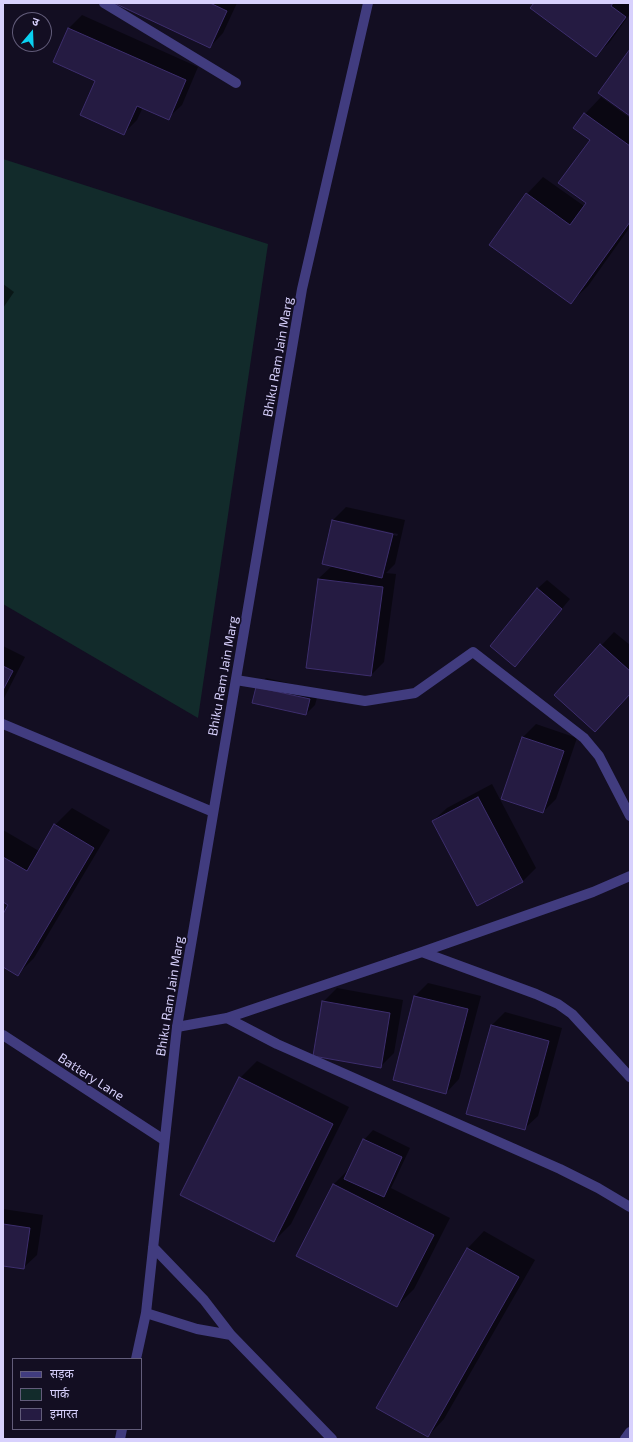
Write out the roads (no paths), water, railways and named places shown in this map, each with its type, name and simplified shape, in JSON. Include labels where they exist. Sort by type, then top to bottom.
[{"type":"street","points":[[104,3],[236,83]]},
{"type":"street","name":"Bhiku Ram Jain Marg","points":[[136,1358],[146,1313],[177,1027],[213,812],[302,289],[364,4]]},
{"type":"street","points":[[236,680],[365,701],[415,693],[473,652],[584,738],[599,756],[630,816]]},
{"type":"street","points":[[3,724],[213,812]]},
{"type":"street","points":[[177,1027],[227,1018],[593,892],[630,876]]},
{"type":"street","points":[[422,952],[536,994],[558,1004],[572,1014],[630,1077]]},
{"type":"street","points":[[227,1018],[277,1044],[560,1169],[598,1188],[630,1207]]},
{"type":"street","name":"Battery Lane","points":[[3,1035],[164,1140]]},
{"type":"street","points":[[153,1247],[204,1300],[231,1335],[332,1439]]},
{"type":"street","points":[[146,1313],[197,1329],[231,1335]]},
{"type":"street","points":[[625,1439],[630,1432]]}]
